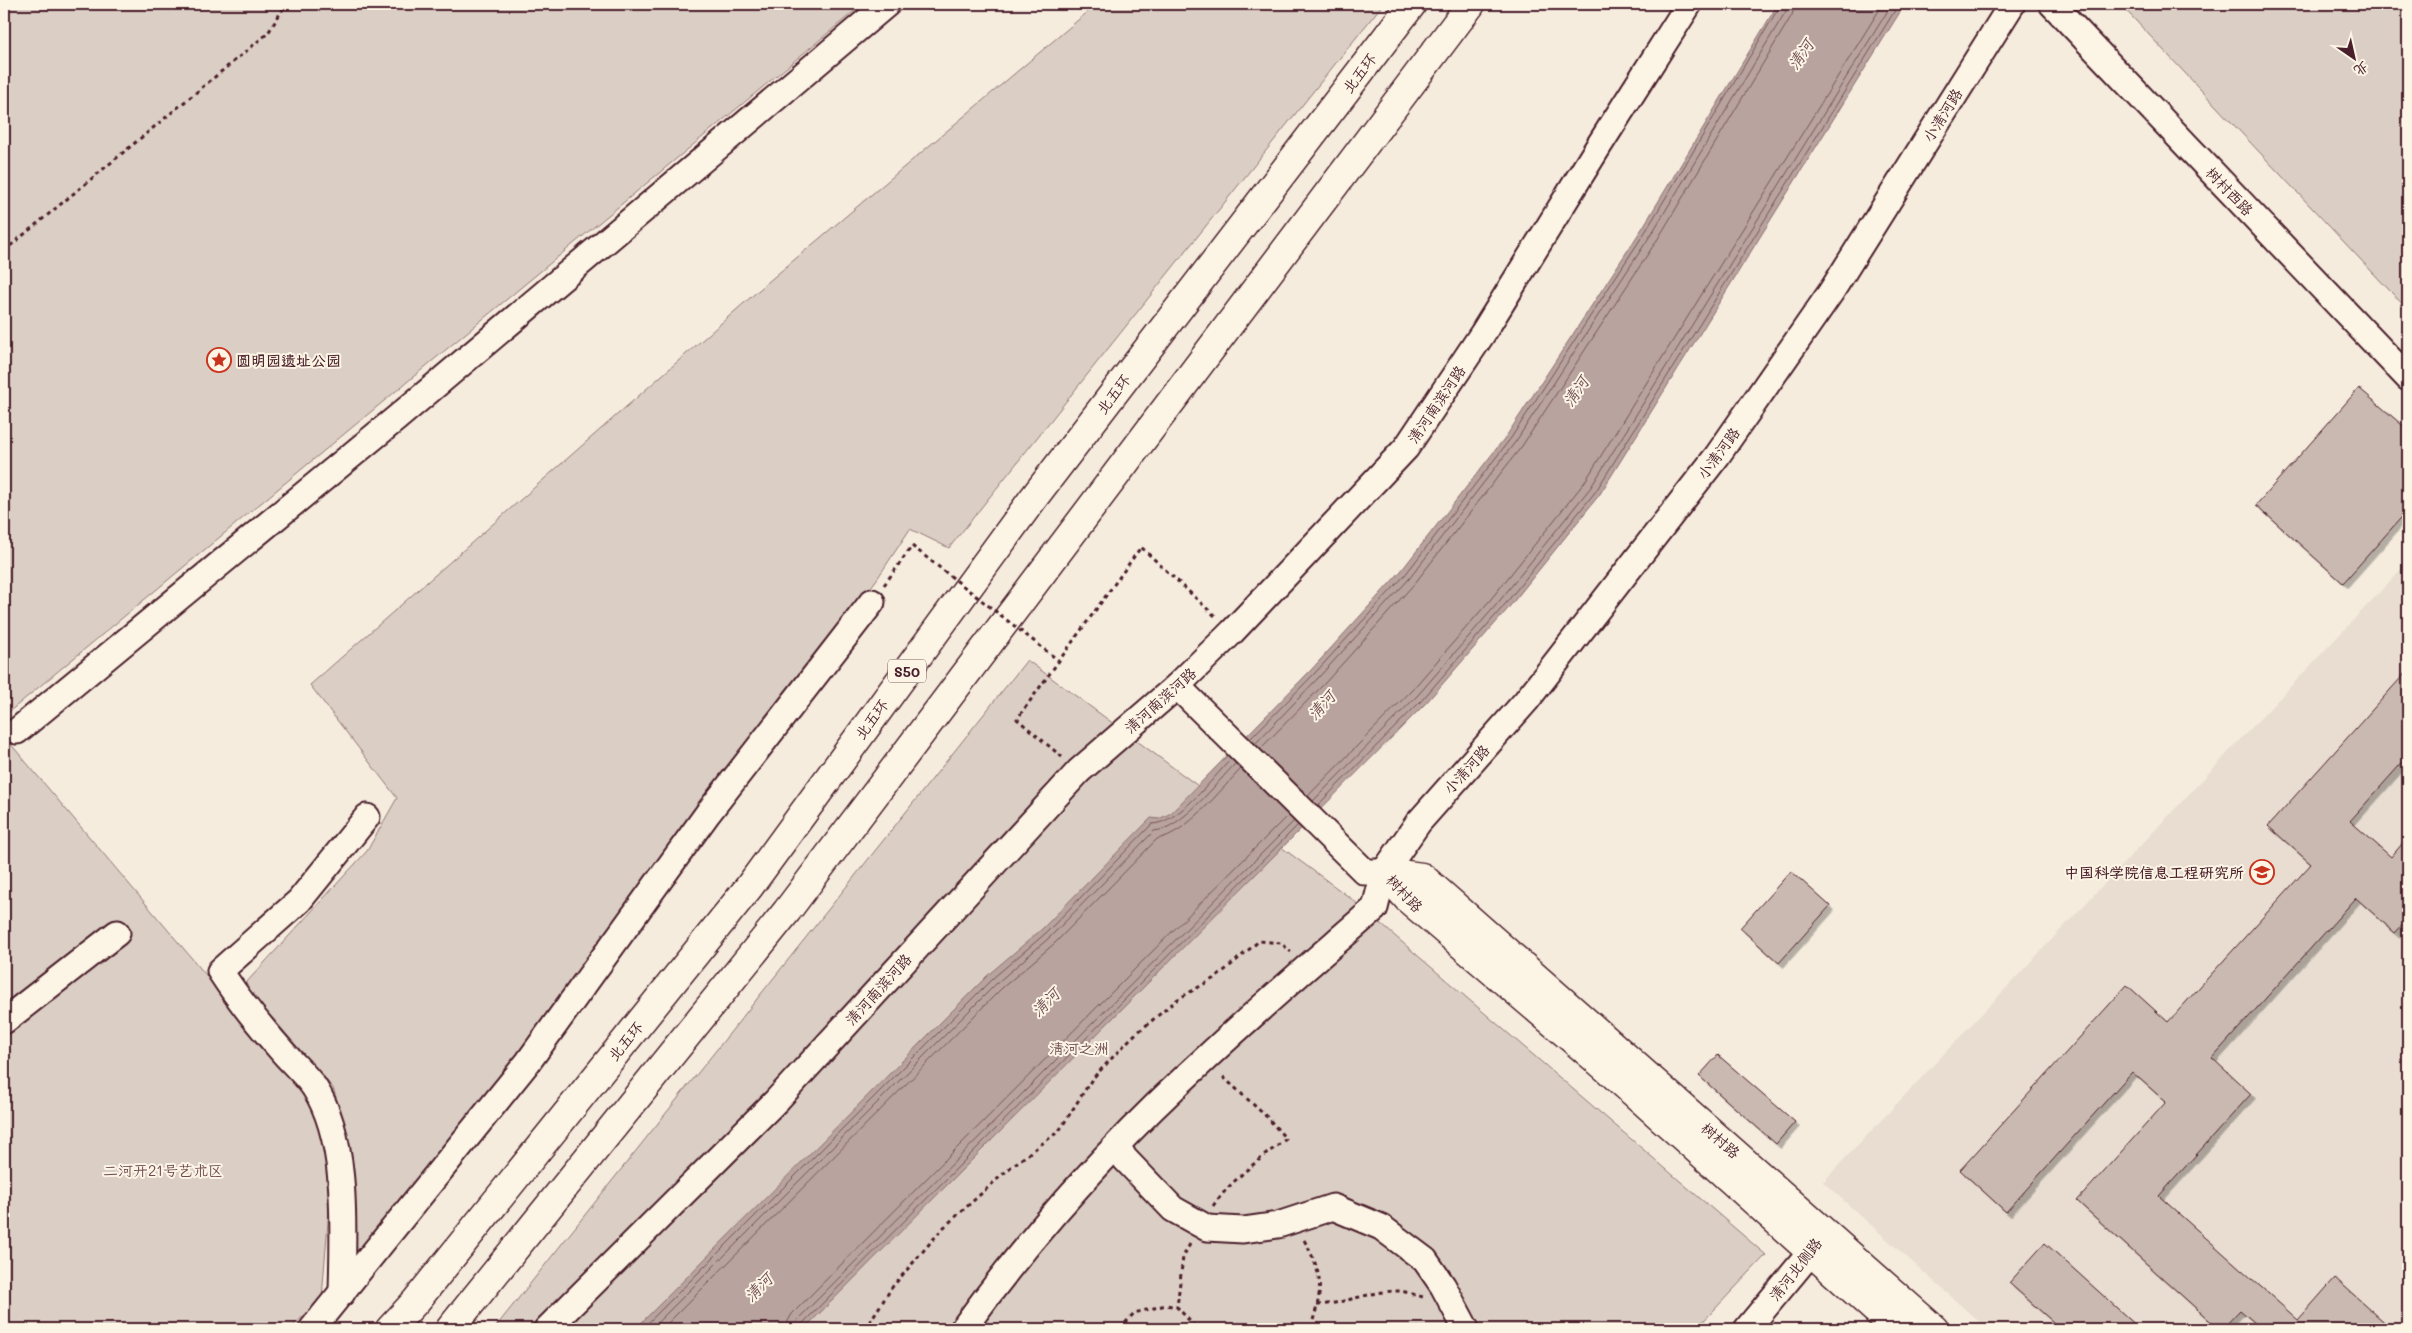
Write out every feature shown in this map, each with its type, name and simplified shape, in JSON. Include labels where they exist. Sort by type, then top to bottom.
[{"type":"main road","name":"北五环","points":[[390,1329],[416,1301],[749,887],[1032,500],[1412,4]]},
{"type":"main road","points":[[450,1329],[787,911],[1471,4]]},
{"type":"main road","name":"树村路","points":[[1384,872],[1408,899],[1605,1068],[1818,1242],[1934,1329]]},
{"type":"main road","name":"树村路","points":[[1818,1242],[1897,1329]]},
{"type":"street","points":[[17,732],[390,423],[887,4]]},
{"type":"street","name":"清河南滨河路","points":[[547,1329],[776,1101],[1079,771],[1177,686],[1232,632],[1406,448],[1483,333],[1600,144],[1690,4]]},
{"type":"street","name":"小清河路","points":[[1384,872],[1418,823],[1526,700],[1717,456],[1831,292],[2012,4]]},
{"type":"street","name":"树村西路","points":[[2052,4],[2408,378]]},
{"type":"street","points":[[312,1329],[528,1062],[708,813],[872,602]]},
{"type":"street","points":[[963,1329],[1003,1274],[1117,1146],[1204,1059],[1375,908],[1384,872],[1365,872],[1177,686]]},
{"type":"street","points":[[342,1293],[344,1214],[337,1153],[325,1106],[313,1086],[234,994],[220,971],[300,901],[368,817]]},
{"type":"street","points":[[4,1021],[117,933]]},
{"type":"street","points":[[1117,1146],[1125,1159],[1167,1203],[1207,1228],[1243,1230],[1278,1225],[1333,1207],[1381,1227],[1425,1260],[1443,1286],[1466,1329]]},
{"type":"street","name":"清河北侧路","points":[[1747,1329],[1818,1242]]},
{"type":"path","points":[[4,251],[268,33],[286,4]]},
{"type":"path","points":[[872,602],[912,546],[1058,660]]},
{"type":"path","points":[[1079,771],[1017,719],[1141,547],[1232,632]]},
{"type":"path","points":[[865,1329],[893,1286],[943,1228],[1012,1166],[1059,1131],[1092,1079],[1132,1037],[1178,999],[1218,976],[1258,941],[1281,943],[1308,968]]},
{"type":"path","points":[[1176,1307],[1183,1257],[1201,1225],[1221,1195],[1249,1168],[1286,1139],[1268,1118],[1204,1059]]},
{"type":"path","points":[[1292,1221],[1314,1257],[1321,1280],[1317,1305],[1310,1329]]},
{"type":"path","points":[[1317,1305],[1336,1304],[1399,1291],[1426,1297]]},
{"type":"path","points":[[1120,1329],[1134,1313],[1166,1305],[1176,1307],[1198,1329]]},
{"type":"shaded area","name":"中国科学院信息工程研究所","points":[[2408,562],[2408,1329],[1987,1329],[1823,1182]]},
{"type":"green space","name":"圆明园遗址公园","points":[[4,4],[863,4],[4,716]]},
{"type":"green space","points":[[1097,4],[1383,4],[949,548],[910,529],[877,579],[517,1060],[354,1258],[347,1132],[333,1088],[244,985],[367,851],[397,798],[310,685],[768,282]]},
{"type":"green space","points":[[2120,4],[2408,4],[2408,310]]},
{"type":"green space","name":"清河之洲","points":[[1027,660],[1353,900],[1766,1255],[1696,1329],[494,1329]]},
{"type":"green space","name":"二河开21号艺术区","points":[[9,742],[315,1104],[332,1171],[322,1298],[290,1329],[4,1329],[4,747]]},
{"type":"water","name":"清河","points":[[1778,4],[1905,4],[1600,494],[1506,611],[1426,703],[804,1329],[635,1329],[989,974],[1042,929],[1151,818],[1159,819],[1171,813],[1311,670],[1401,571],[1507,435],[1643,227]]},
{"type":"building","points":[[2359,388],[2408,430],[2408,510],[2343,583],[2256,505]]},
{"type":"building","points":[[2408,670],[2408,756],[2350,821],[2391,857],[2408,837],[2408,919],[2395,933],[2356,898],[2212,1058],[2251,1094],[2159,1196],[2298,1320],[2335,1278],[2392,1329],[2262,1329],[2240,1310],[2222,1329],[2219,1329],[2077,1201],[2166,1102],[2132,1072],[2006,1212],[1960,1170],[2127,985],[2168,1022],[2311,864],[2268,826]]},
{"type":"building","points":[[1791,871],[1830,906],[1779,963],[1740,928]]},
{"type":"building","points":[[1718,1055],[1795,1122],[1776,1144],[1699,1076]]},
{"type":"building","points":[[2045,1243],[2140,1329],[2061,1329],[2009,1283]]},
{"type":"place","name":"圆明园遗址公园","points":[[219,360]]},
{"type":"place","name":"中国科学院信息工程研究所","points":[[2262,872]]}]
